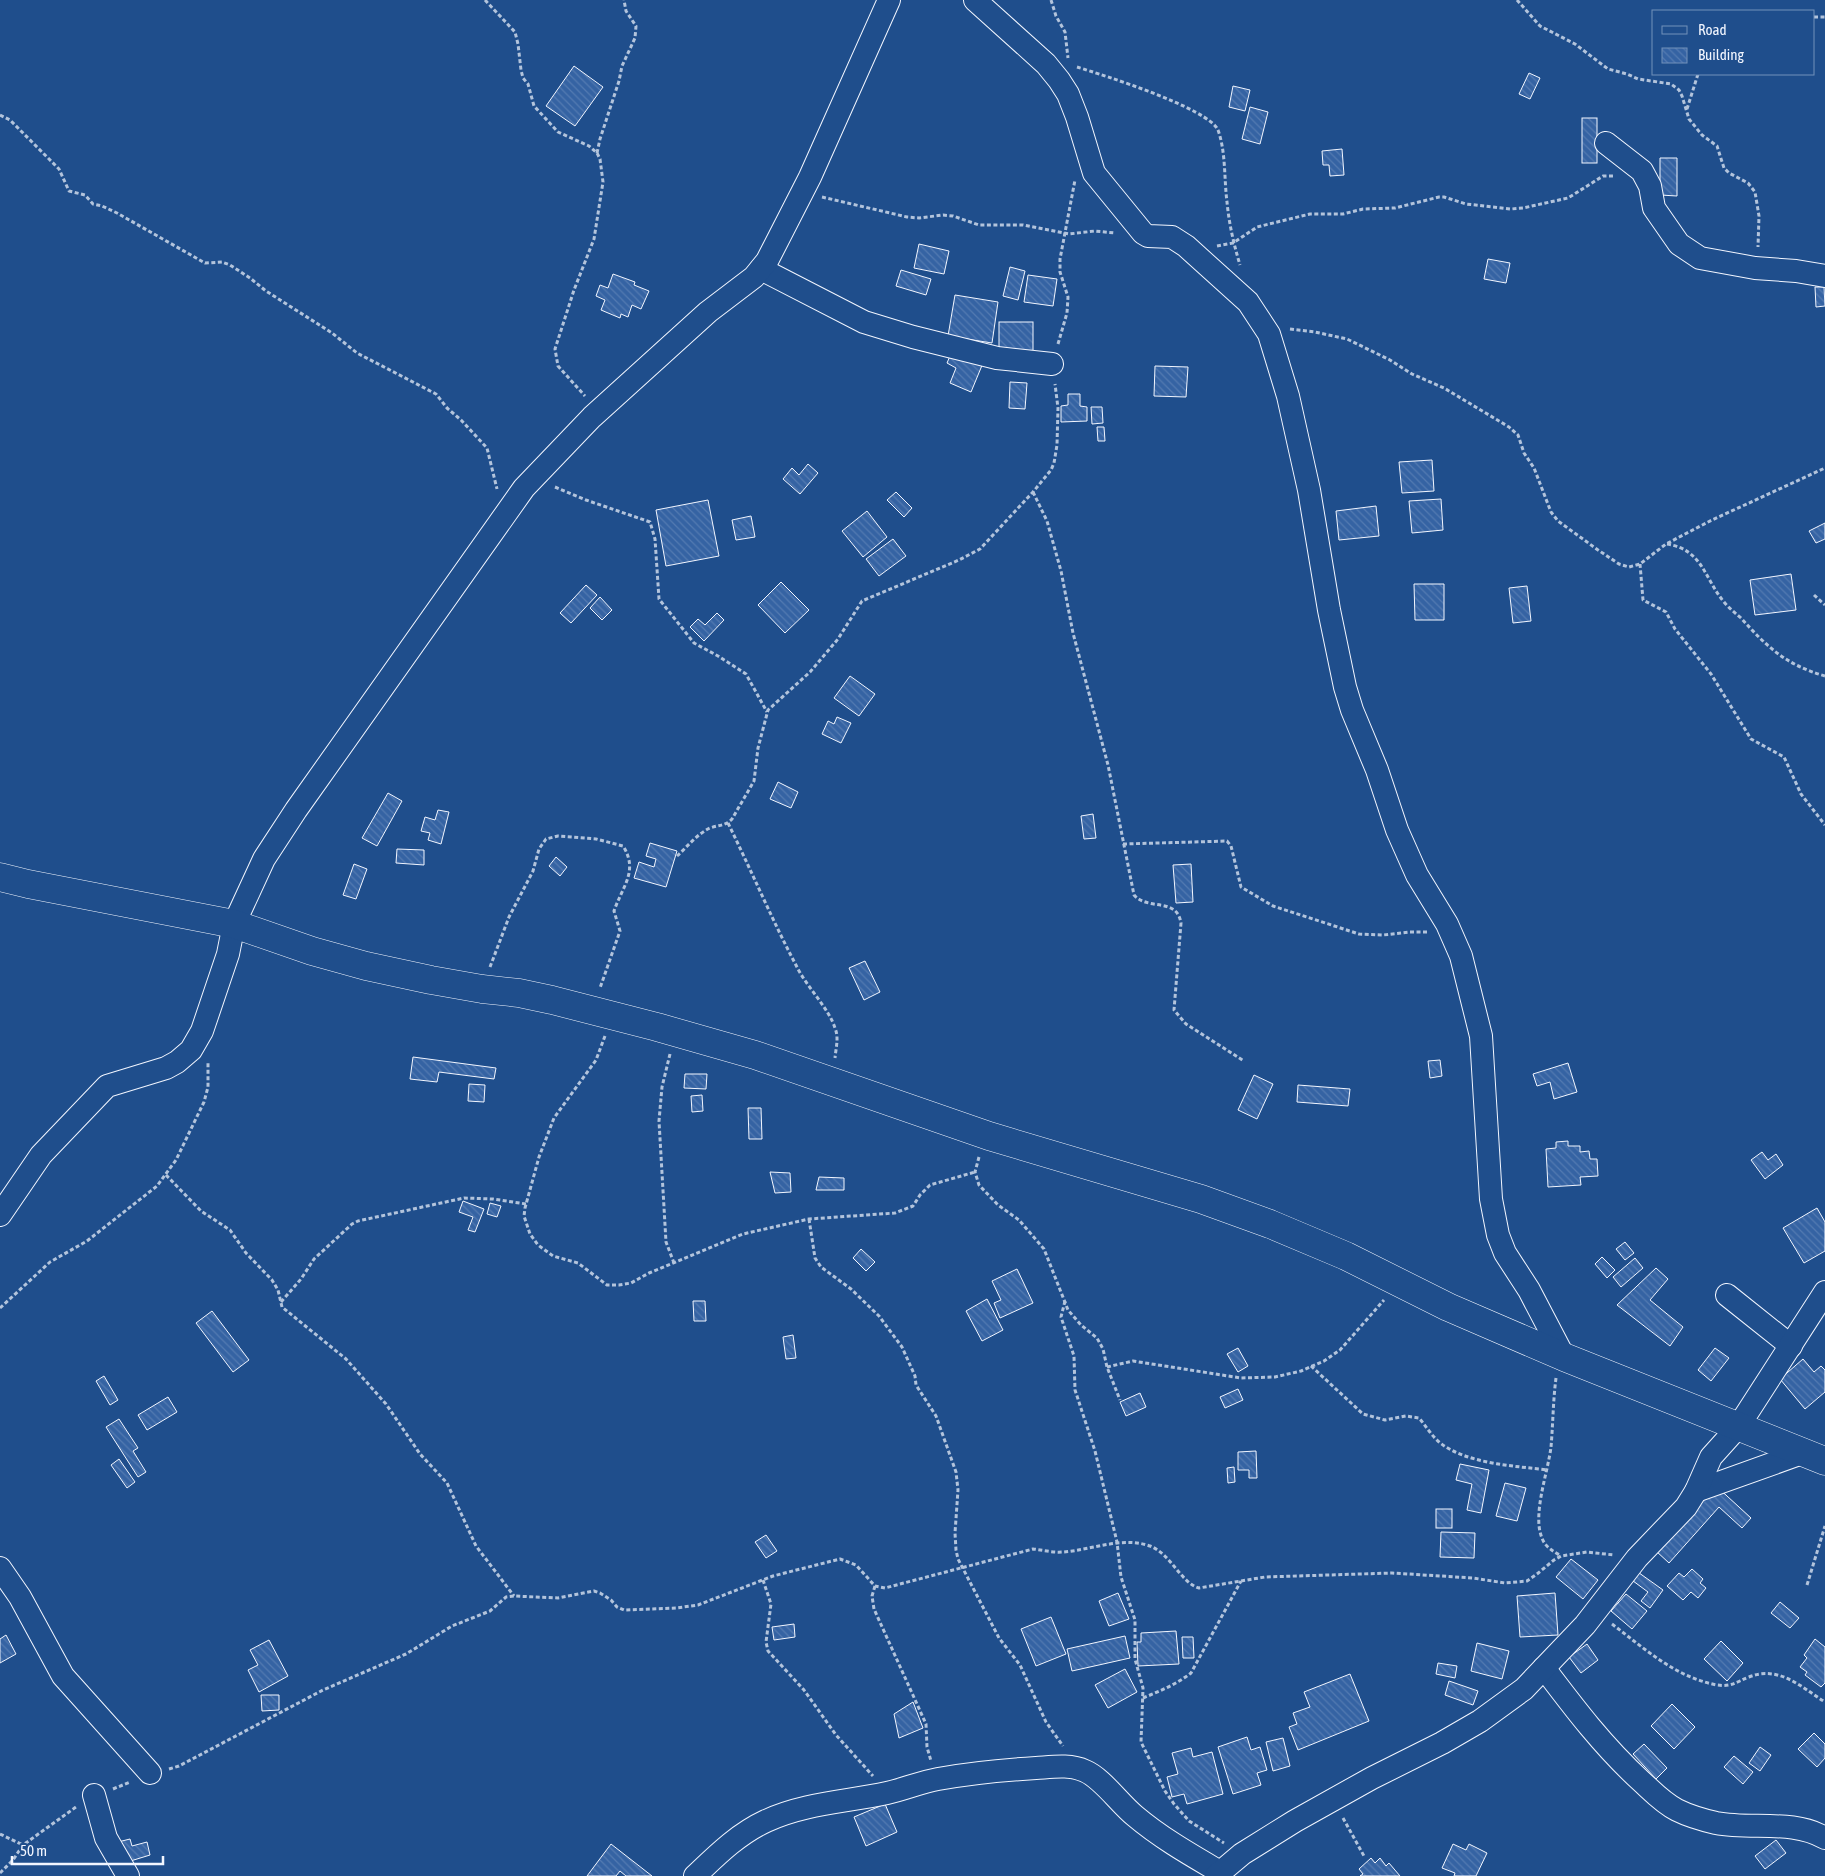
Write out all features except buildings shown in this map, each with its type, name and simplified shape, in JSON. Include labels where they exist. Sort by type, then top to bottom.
[{"type":"main road","points":[[0,876],[28,884],[234,924],[312,951],[366,966],[482,989],[519,993],[605,1013],[755,1055],[989,1136],[1201,1199],[1270,1224],[1346,1256],[1448,1307],[1561,1356],[1815,1456]]},
{"type":"street","points":[[0,1214],[41,1155],[100,1092],[115,1082],[166,1068],[177,1062],[191,1050],[202,1031],[228,954],[234,924],[264,859],[296,810],[524,488],[600,410],[708,312],[754,277],[767,261],[802,193],[889,0]]},
{"type":"street","points":[[975,0],[1046,64],[1059,80],[1068,94],[1094,173],[1100,183],[1143,233],[1148,236],[1167,236],[1177,239],[1248,302],[1269,334],[1288,396],[1309,490],[1329,610],[1345,687],[1352,710],[1417,875],[1453,937],[1461,956],[1481,1036],[1491,1199],[1498,1235],[1505,1253],[1532,1296],[1561,1356]]},
{"type":"street","points":[[1606,143],[1640,169],[1647,178],[1654,208],[1679,244],[1700,258],[1707,261],[1825,276]]},
{"type":"street","points":[[761,269],[864,322],[913,337],[997,358],[1052,364]]},
{"type":"street","points":[[695,1876],[730,1843],[767,1820],[810,1805],[888,1793],[936,1779],[988,1771],[1072,1767],[1084,1770],[1101,1782],[1119,1802],[1154,1832],[1218,1874],[1242,1854],[1296,1820],[1380,1774],[1442,1744],[1480,1721],[1515,1696],[1544,1668],[1595,1612],[1637,1558],[1677,1518],[1696,1490],[1711,1457],[1738,1427],[1825,1292]]},
{"type":"street","points":[[1727,1295],[1791,1346]]},
{"type":"street","points":[[1696,1490],[1815,1456]]},
{"type":"street","points":[[0,1568],[20,1597],[63,1676],[150,1773]]},
{"type":"street","points":[[1544,1668],[1602,1743],[1663,1801],[1676,1810],[1695,1818],[1716,1823],[1737,1826],[1794,1827],[1825,1838]]},
{"type":"street","points":[[94,1795],[106,1838],[128,1876]]},
{"type":"path","points":[[485,0],[515,32],[523,78],[528,84],[534,106],[558,132],[589,146],[598,153]]},
{"type":"path","points":[[600,410],[558,366],[555,349],[574,290],[594,239],[603,182],[598,153],[600,139],[622,66],[635,38],[636,26],[626,11],[624,0]]},
{"type":"path","points":[[1051,0],[1056,16],[1065,32],[1068,65]]},
{"type":"path","points":[[1517,0],[1540,26],[1575,44],[1608,69],[1638,79],[1671,84],[1682,96],[1686,112],[1694,127],[1717,146],[1724,168],[1729,173],[1748,183],[1755,192],[1759,216],[1756,268]]},
{"type":"path","points":[[1073,66],[1173,100],[1214,125],[1219,134],[1222,151],[1233,243]]},
{"type":"path","points":[[1686,112],[1698,75]]},
{"type":"path","points":[[0,115],[10,120],[59,169],[69,191],[85,195],[93,204],[117,213],[205,263],[222,262],[230,265],[266,291],[332,333],[357,353],[436,394],[447,408],[487,448],[504,517]]},
{"type":"path","points":[[677,856],[697,837],[710,828],[728,824],[754,781],[758,748],[767,712],[810,672],[838,639],[862,601],[950,564],[980,549],[1051,470],[1056,454],[1058,408],[1052,364],[1068,304],[1068,291],[1062,281],[1059,266],[1073,186],[1086,148]]},
{"type":"path","points":[[1177,239],[1216,246],[1233,243],[1257,227],[1310,214],[1343,214],[1363,209],[1395,208],[1440,197],[1466,204],[1511,209],[1536,206],[1568,198],[1604,175],[1621,178],[1640,169]]},
{"type":"path","points":[[802,193],[906,217],[954,216],[979,225],[1023,225],[1066,233],[1095,231],[1143,233]]},
{"type":"path","points":[[1284,327],[1348,339],[1390,360],[1412,374],[1444,388],[1509,427],[1518,435],[1524,453],[1534,468],[1551,512],[1558,521],[1620,564],[1629,566],[1640,564],[1666,544],[1712,520],[1825,468]]},
{"type":"path","points":[[534,478],[586,500],[650,522],[655,539],[659,599],[661,603],[694,643],[746,674],[767,712]]},
{"type":"path","points":[[1033,492],[1047,521],[1060,571],[1073,632],[1108,765],[1134,895],[1140,900],[1172,908],[1179,914],[1174,1010],[1186,1024],[1244,1061]]},
{"type":"path","points":[[1666,544],[1680,546],[1695,558],[1704,568],[1724,601],[1772,650],[1787,660],[1825,676]]},
{"type":"path","points":[[1640,564],[1644,600],[1666,612],[1675,629],[1711,674],[1751,739],[1784,757],[1801,794],[1825,825]]},
{"type":"path","points":[[1814,595],[1825,604]]},
{"type":"path","points":[[728,824],[783,941],[805,981],[834,1025],[837,1034],[837,1044],[831,1081]]},
{"type":"path","points":[[482,989],[509,916],[533,872],[546,839],[558,836],[596,838],[623,846],[630,862],[627,882],[614,909],[620,931],[601,983],[605,1013],[596,1060],[554,1118],[539,1157],[524,1216],[530,1234],[538,1245],[559,1259],[578,1262],[607,1285],[631,1283],[743,1234],[809,1219],[895,1213],[913,1206],[920,1195],[930,1186],[975,1172]]},
{"type":"path","points":[[1123,844],[1227,841],[1231,846],[1241,887],[1273,906],[1358,934],[1383,935],[1429,932],[1453,937]]},
{"type":"path","points":[[0,1308],[50,1262],[87,1240],[150,1192],[166,1175],[176,1160],[195,1121],[204,1102],[208,1087],[207,1051],[202,1031]]},
{"type":"path","points":[[674,1032],[662,1087],[659,1121],[666,1242],[674,1263]]},
{"type":"path","points":[[989,1136],[977,1162],[975,1172],[984,1192],[1019,1220],[1044,1249],[1064,1301],[1072,1316],[1097,1338],[1103,1349],[1107,1367],[1120,1400]]},
{"type":"path","points":[[166,1175],[202,1210],[230,1230],[246,1253],[272,1280],[278,1290],[282,1307],[346,1359],[386,1404],[420,1454],[447,1483],[476,1546],[514,1596]]},
{"type":"path","points":[[280,1302],[301,1279],[314,1259],[352,1224],[358,1221],[464,1198],[493,1199],[526,1204]]},
{"type":"path","points":[[809,1219],[815,1258],[821,1267],[851,1290],[879,1316],[902,1347],[915,1376],[916,1385],[936,1416],[956,1472],[958,1490],[955,1533],[958,1559],[999,1638],[1020,1665],[1046,1722],[1061,1745],[1084,1770]]},
{"type":"path","points":[[1107,1367],[1133,1361],[1241,1378],[1275,1377],[1301,1371],[1324,1361],[1340,1350],[1373,1310],[1401,1283]]},
{"type":"path","points":[[1064,1301],[1061,1317],[1074,1356],[1075,1390],[1095,1451],[1117,1542],[1121,1578],[1135,1620],[1135,1659],[1143,1683],[1141,1742],[1164,1791],[1189,1821],[1242,1854]]},
{"type":"path","points":[[1561,1356],[1548,1470],[1540,1502],[1538,1522],[1541,1538],[1547,1548],[1561,1556]]},
{"type":"path","points":[[1311,1366],[1362,1414],[1385,1420],[1415,1416],[1419,1418],[1439,1442],[1469,1457],[1502,1464],[1548,1470]]},
{"type":"path","points":[[1807,1585],[1825,1526]]},
{"type":"path","points":[[0,1873],[13,1860],[23,1845],[94,1795],[150,1773],[178,1766],[323,1690],[406,1654],[452,1626],[490,1611],[506,1597],[558,1598],[594,1591],[600,1593],[611,1600],[617,1607],[624,1610],[676,1608],[698,1605],[763,1580],[840,1559],[856,1565],[876,1586],[885,1588],[1033,1550],[1053,1553],[1066,1552],[1117,1542],[1145,1545],[1157,1550],[1165,1555],[1195,1587],[1265,1577],[1392,1573],[1473,1578],[1505,1583],[1527,1580],[1561,1556],[1587,1552],[1637,1558]]},
{"type":"path","points":[[763,1580],[771,1604],[766,1642],[770,1656],[804,1690],[836,1735],[888,1793]]},
{"type":"path","points":[[1143,1698],[1165,1689],[1191,1673],[1241,1581]]},
{"type":"path","points":[[876,1586],[872,1596],[874,1609],[926,1724],[928,1753],[936,1779]]},
{"type":"path","points":[[1595,1612],[1672,1669],[1691,1678],[1730,1686],[1755,1674],[1774,1673],[1787,1677],[1825,1702]]},
{"type":"path","points":[[1332,1801],[1364,1856]]},
{"type":"path","points":[[0,1834],[23,1845]]}]
